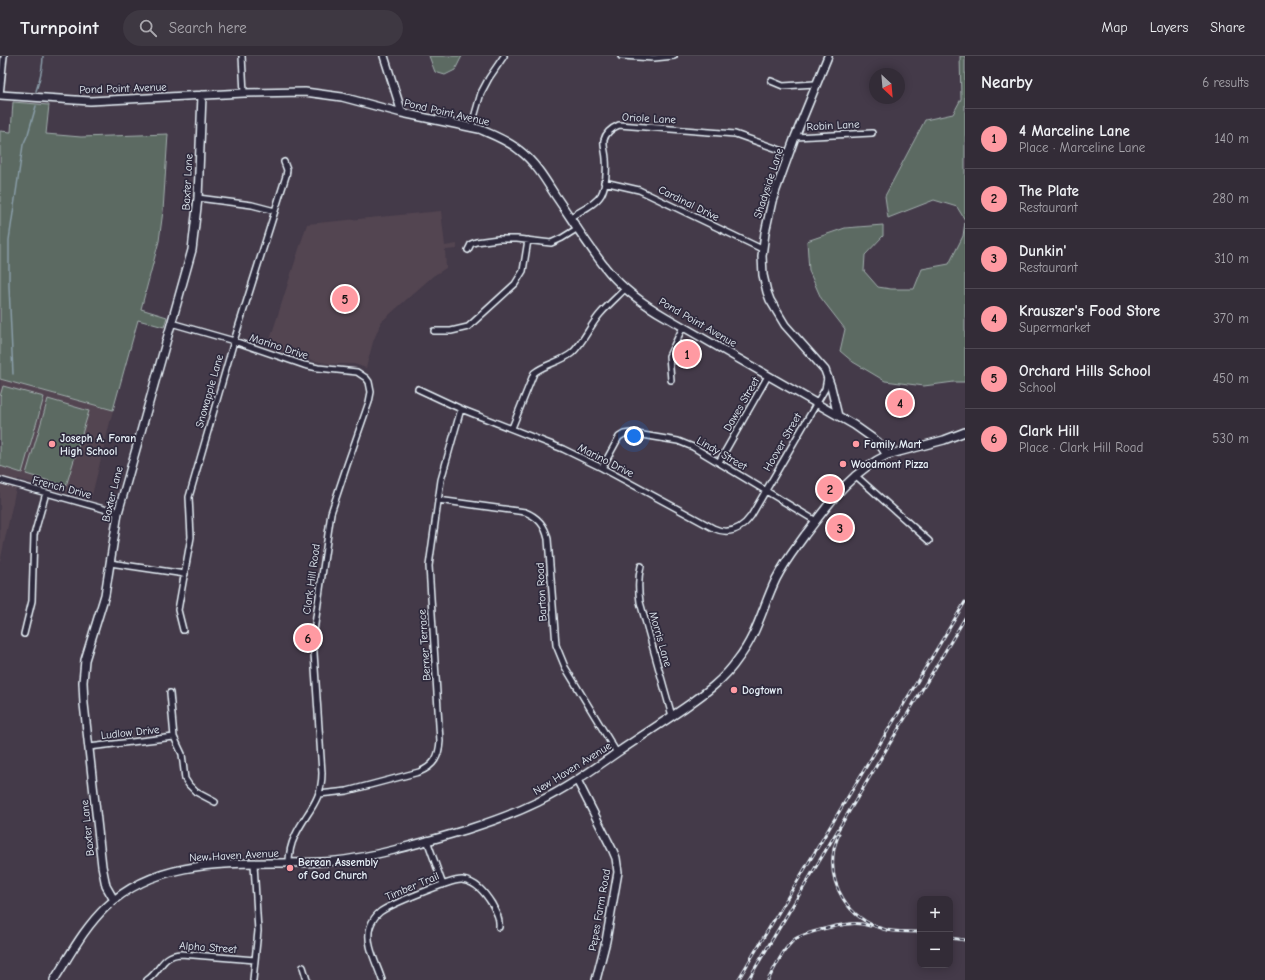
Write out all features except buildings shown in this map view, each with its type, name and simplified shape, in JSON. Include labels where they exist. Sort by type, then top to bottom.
[{"type":"main road","points":[[384,56],[402,113]]},
{"type":"main road","name":"Shadyside Lane","points":[[828,56],[815,84],[772,201],[762,249],[763,275],[774,307],[785,324],[823,367],[827,374],[838,416]]},
{"type":"main road","name":"Pond Point Avenue","points":[[0,95],[90,101],[244,93],[286,92],[322,94],[471,128],[499,137],[520,150],[538,169],[605,267],[625,289],[645,304],[683,327],[874,438],[886,455]]},
{"type":"main road","name":"Baxter Lane","points":[[114,900],[106,886],[102,866],[83,693],[85,660],[105,595],[118,513],[192,250],[198,198],[202,95]]},
{"type":"main road","name":"New Haven Avenue","points":[[54,980],[92,923],[106,907],[114,900],[144,882],[175,870],[199,866],[333,861],[380,853],[478,826],[552,795],[577,780],[672,716],[721,680],[739,659],[757,628],[784,564],[835,495],[855,475],[874,461],[886,455],[944,440],[965,432]]},
{"type":"main road","name":"Pepes Farm Road","points":[[577,780],[613,851],[618,866],[606,941],[596,980]]},
{"type":"street","points":[[0,95],[4,56]]},
{"type":"street","points":[[242,56],[244,93]]},
{"type":"street","points":[[471,128],[481,93],[504,56]]},
{"type":"street","points":[[621,56],[654,58],[674,56]]},
{"type":"street","points":[[771,81],[783,86],[815,84]]},
{"type":"street","name":"Oriole Lane","points":[[570,217],[597,200],[602,192],[606,159],[604,141],[608,132],[619,125],[735,134],[789,153]]},
{"type":"street","name":"Robin Lane","points":[[795,137],[872,133]]},
{"type":"street","name":"Snowapple Lane","points":[[183,630],[178,610],[191,537],[189,497],[234,341],[286,176],[287,170],[284,162]]},
{"type":"street","name":"Cardinal Drive","points":[[604,182],[639,190],[762,249]]},
{"type":"street","points":[[198,198],[252,205],[275,211]]},
{"type":"street","points":[[468,250],[473,243],[487,240],[517,239],[551,243],[578,228]]},
{"type":"street","points":[[434,332],[451,331],[468,327],[516,284],[523,270],[528,240]]},
{"type":"street","points":[[512,428],[534,373],[570,354],[600,313],[625,289]]},
{"type":"street","name":"Marino Drive","points":[[171,323],[234,341],[311,367],[357,372],[366,378],[372,392]]},
{"type":"street","points":[[671,380],[669,356],[683,327]]},
{"type":"street","points":[[816,403],[826,385],[827,374]]},
{"type":"street","name":"Dawes Street","points":[[719,462],[768,376]]},
{"type":"street","name":"Marino Drive","points":[[418,389],[461,409],[563,449],[723,532],[736,530],[744,524],[751,516],[765,490]]},
{"type":"street","name":"Clark Hill Road","points":[[289,863],[289,854],[294,837],[320,794],[322,773],[313,638],[331,513],[372,392]]},
{"type":"street","name":"Hoover Street","points":[[765,490],[816,403]]},
{"type":"street","name":"Berner Terrace","points":[[320,794],[347,791],[419,772],[430,767],[437,758],[440,741],[429,566],[441,480],[461,409]]},
{"type":"street","name":"Lindy Street","points":[[602,468],[618,439],[626,433],[684,443],[719,462],[816,521]]},
{"type":"street","points":[[855,475],[929,541]]},
{"type":"street","name":"French Drive","points":[[0,480],[118,513]]},
{"type":"street","points":[[24,634],[32,601],[34,536],[46,493]]},
{"type":"street","name":"Barton Road","points":[[438,500],[525,512],[541,521],[548,538],[556,645],[565,667],[617,753]]},
{"type":"street","points":[[110,563],[185,574]]},
{"type":"street","name":"Morris Lane","points":[[641,566],[638,590],[640,602],[672,716]]},
{"type":"street","points":[[170,693],[174,737],[182,754],[186,781],[196,792],[215,802]]},
{"type":"street","name":"Ludlow Drive","points":[[89,747],[174,737]]},
{"type":"street","points":[[427,840],[443,884]]},
{"type":"street","points":[[253,980],[258,931],[254,864]]},
{"type":"street","name":"Timber Trail","points":[[382,980],[372,953],[369,938],[374,918],[385,908],[443,884],[464,880],[476,885],[488,898],[500,919],[499,927]]},
{"type":"street","name":"Alpha Street","points":[[147,980],[153,976],[165,959],[174,955],[181,954],[255,960]]},
{"type":"street","points":[[303,967],[307,980]]},
{"type":"shaded area","points":[[441,211],[445,246],[457,244],[457,249],[445,250],[446,268],[433,276],[381,322],[373,342],[366,368],[354,364],[331,364],[315,361],[268,346],[307,224]]},
{"type":"shaded area","name":"Joseph A. Foran High School","points":[[0,379],[113,410],[91,499],[18,479],[0,562]]},
{"type":"green space","points":[[429,56],[462,56],[455,70],[445,75],[435,72]]},
{"type":"green space","points":[[960,56],[965,56],[965,220],[957,207],[934,200],[888,218],[885,196],[925,120],[953,114],[961,99]]},
{"type":"green space","points":[[13,102],[49,105],[46,134],[81,137],[168,134],[163,211],[159,241],[141,309],[167,317],[164,327],[138,320],[113,410],[0,379],[0,131],[11,132]]},
{"type":"green space","points":[[965,222],[965,382],[924,386],[885,381],[853,362],[840,351],[845,329],[821,298],[809,271],[807,241],[845,228],[883,225],[883,236],[865,255],[864,271],[878,287],[891,289],[914,289],[922,269],[949,264],[963,236]]},
{"type":"green space","points":[[3,386],[44,397],[22,473],[0,466],[0,396]]},
{"type":"green space","points":[[48,399],[89,411],[66,486],[26,474]]},
{"type":"waterway","points":[[36,91],[41,74],[43,56]]},
{"type":"waterway","points":[[13,374],[9,286],[9,240],[23,145],[28,134],[36,106]]},
{"type":"railway","points":[[738,980],[965,602]]},
{"type":"railway","points":[[748,980],[965,618]]},
{"type":"railway","points":[[839,834],[835,843],[833,862],[837,887],[843,899],[851,909],[871,924],[888,930],[917,932]]},
{"type":"railway","points":[[768,980],[783,953],[795,939],[813,932],[844,925],[862,924],[870,926]]},
{"type":"railway","points":[[953,938],[965,940]]},
{"type":"place","name":"Orchard Hills School","points":[[345,299]]},
{"type":"place","name":"4 Marceline Lane","points":[[687,354]]},
{"type":"place","name":"Krauszer's Food Store","points":[[900,403]]},
{"type":"place","name":"Joseph A. Foran High School","points":[[52,444]]},
{"type":"place","name":"Family Mart","points":[[856,444]]},
{"type":"place","name":"Woodmont Pizza","points":[[843,464]]},
{"type":"place","name":"The Plate","points":[[830,489]]},
{"type":"place","name":"Dunkin'","points":[[840,528]]},
{"type":"place","name":"Clark Hill","points":[[308,638]]},
{"type":"place","name":"Dogtown","points":[[734,690]]},
{"type":"place","name":"Berean Assembly of God Church","points":[[290,868]]}]
